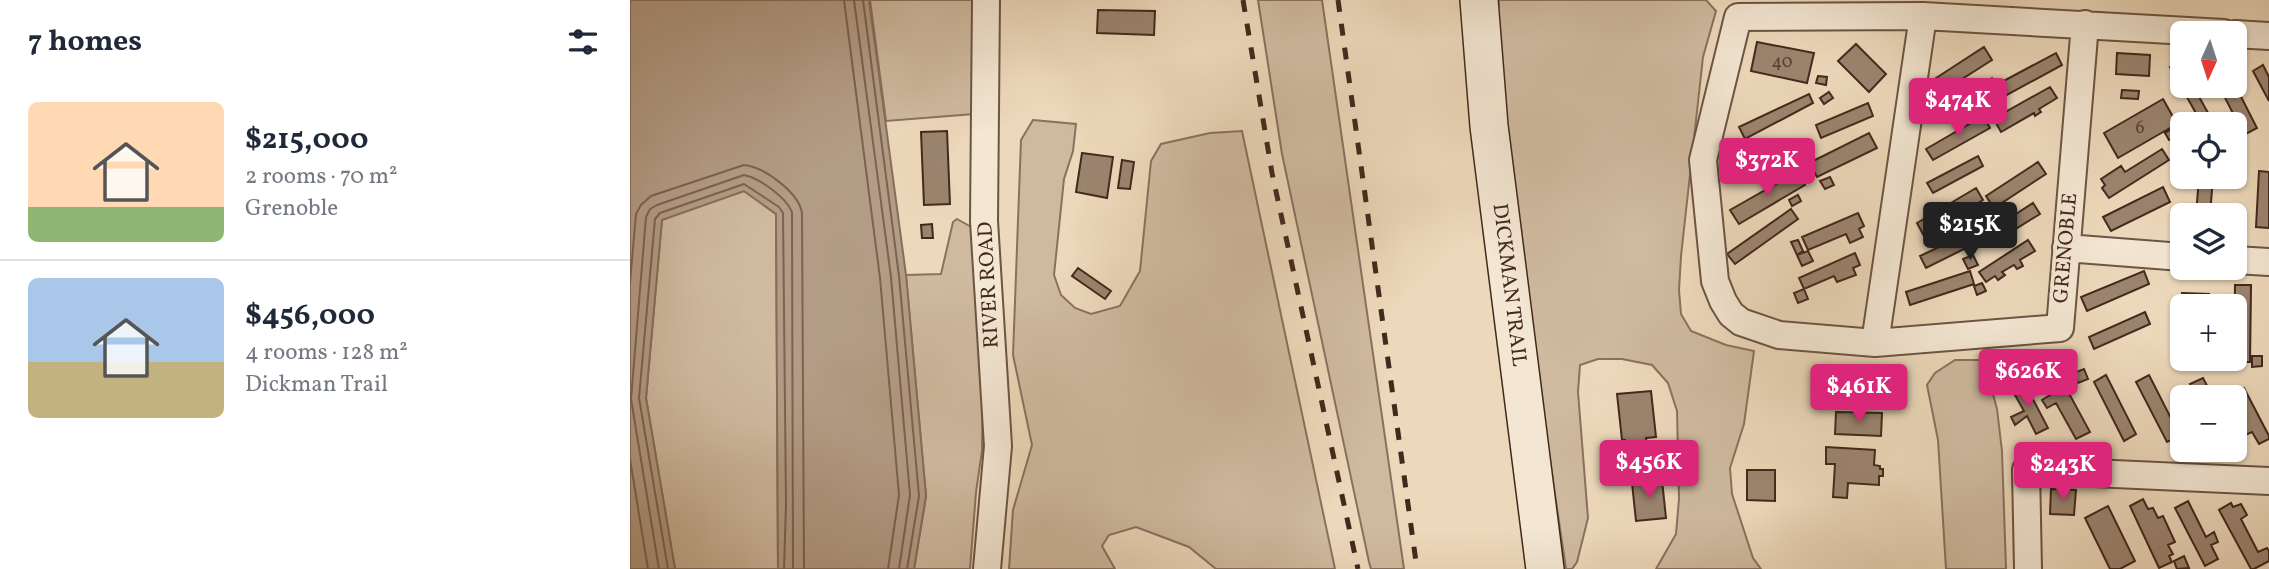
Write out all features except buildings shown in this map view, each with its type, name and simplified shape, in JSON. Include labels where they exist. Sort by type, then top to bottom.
[{"type":"street","name":"RIVER ROAD","points":[[986,0],[984,221],[998,446],[987,569]]},
{"type":"street","name":"DICKMAN TRAIL","points":[[1479,0],[1489,126],[1545,569]]},
{"type":"street","points":[[1923,16],[1875,343],[1779,335],[1741,322],[1731,314],[1715,281],[1703,160],[1738,17],[1923,16],[2170,30]]},
{"type":"street","name":"GRENOBLE","points":[[1875,343],[2060,328],[2085,24]]},
{"type":"street","points":[[2247,35],[2269,36]]},
{"type":"street","points":[[2066,248],[2170,256]]},
{"type":"street","points":[[2247,261],[2269,262]]},
{"type":"street","points":[[2028,569],[2026,470],[2269,481]]},
{"type":"shaded area","points":[[870,0],[972,0],[974,114],[886,121]]},
{"type":"shaded area","points":[[1258,0],[1322,0],[1404,569],[1371,569],[1369,562],[1282,154]]},
{"type":"shaded area","points":[[1499,0],[1706,0],[1716,11],[1703,57],[1679,290],[1681,314],[1691,331],[1726,345],[1754,351],[1744,424],[1730,468],[1732,494],[1753,558],[1761,569],[1656,569],[1676,534],[1679,499],[1677,411],[1668,383],[1652,365],[1622,359],[1598,359],[1580,365],[1578,392],[1588,518],[1577,562],[1572,569],[1566,569],[1511,196]]},
{"type":"shaded area","points":[[1033,120],[1076,124],[1073,151],[1064,179],[1054,275],[1061,295],[1075,308],[1091,314],[1120,306],[1140,271],[1151,161],[1161,144],[1210,133],[1242,131],[1335,569],[1216,569],[1189,547],[1136,527],[1109,535],[1102,546],[1115,569],[1009,569],[1013,510],[1032,445],[1013,355],[1021,140]]},
{"type":"shaded area","points":[[744,191],[776,214],[778,569],[675,569],[646,398],[662,219]]},
{"type":"shaded area","points":[[957,219],[975,229],[983,378],[982,451],[970,569],[914,569],[926,496],[906,275],[941,274],[953,222]]},
{"type":"shaded area","points":[[1955,360],[1984,360],[1997,409],[2002,451],[2006,569],[1946,569],[1938,440],[1927,385],[1935,373]]},
{"type":"water","points":[[630,0],[869,0],[906,275],[926,496],[914,569],[778,569],[776,214],[744,191],[662,220],[646,398],[675,569],[630,569]]},
{"type":"railway","points":[[1243,0],[1272,173],[1358,569]]},
{"type":"railway","points":[[1338,0],[1417,569]]}]
